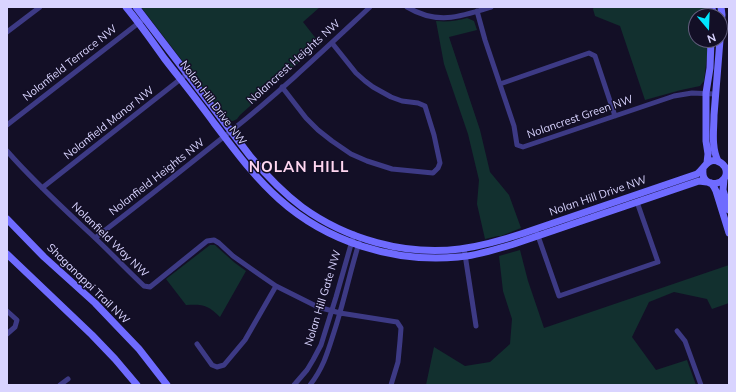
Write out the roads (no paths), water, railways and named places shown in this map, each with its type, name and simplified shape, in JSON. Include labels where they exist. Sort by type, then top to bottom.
[{"type":"street","points":[[7,32],[40,7]]},
{"type":"street","name":"Nolan Hill Drive NW","points":[[126,7],[142,20],[187,74],[267,176],[301,206],[317,217],[362,238],[385,245],[418,250],[446,250],[464,248],[537,232],[637,202],[697,174],[705,166]]},
{"type":"street","name":"Nolan Hill Drive NW","points":[[136,7],[142,20],[181,79],[243,161],[265,186],[280,200],[309,222],[359,245],[394,254],[423,258],[436,259],[466,256],[491,251],[537,232],[668,188],[699,181],[709,182]]},
{"type":"street","name":"Nolancrest Heights NW","points":[[231,131],[332,43],[370,7]]},
{"type":"street","points":[[407,7],[416,12],[438,18],[458,17],[491,7]]},
{"type":"street","name":"Nolancrest Green NW","points":[[478,11],[485,40],[514,126],[517,145],[523,147],[674,96],[692,93],[715,94]]},
{"type":"street","name":"Nolanfield Terrace NW","points":[[7,125],[142,20]]},
{"type":"street","points":[[282,87],[306,118],[318,130],[351,154],[368,162],[392,169],[433,172],[438,168],[440,163],[434,135],[425,106],[418,103],[402,101],[373,87],[356,73],[332,43]]},
{"type":"street","points":[[711,48],[710,68],[706,93],[706,141],[708,158],[703,176],[716,191],[729,234]]},
{"type":"street","points":[[719,48],[715,94],[714,145],[716,157],[725,168],[726,176],[723,190],[729,210]]},
{"type":"street","points":[[500,84],[589,53],[595,56],[614,116]]},
{"type":"street","name":"Nolanfield Manor NW","points":[[42,188],[187,74]]},
{"type":"street","name":"Nolanfield Heights NW","points":[[95,238],[231,131]]},
{"type":"street","name":"Nolanfield Way NW","points":[[7,151],[42,188],[144,286],[150,287],[208,241],[214,240],[233,256],[276,286],[318,307],[340,313],[397,322],[401,328],[398,362],[390,385]]},
{"type":"street","points":[[705,166],[714,160],[719,162],[729,162]]},
{"type":"street","points":[[709,182],[718,183],[726,176]]},
{"type":"street","name":"Nolan Hill Drive NW","points":[[537,232],[559,296],[658,262],[637,202]]},
{"type":"street","name":"Shaganappi Trail NW","points":[[7,219],[44,257],[111,319],[167,385]]},
{"type":"street","name":"Nolan Hill Gate NW","points":[[294,385],[307,370],[321,344],[354,234]]},
{"type":"street","name":"Nolan Hill Gate NW","points":[[310,385],[318,374],[326,358],[362,238]]},
{"type":"street","points":[[464,248],[476,326]]},
{"type":"street","points":[[7,254],[92,335],[137,385]]},
{"type":"street","points":[[196,344],[212,365],[217,367],[224,365],[245,340],[276,286]]},
{"type":"street","points":[[7,311],[17,320],[15,327],[7,334]]},
{"type":"street","points":[[677,331],[685,341],[701,385]]},
{"type":"street","points":[[60,385],[68,379]]},
{"type":"district","name":"NOLAN HILL","points":[[299,167]]}]
